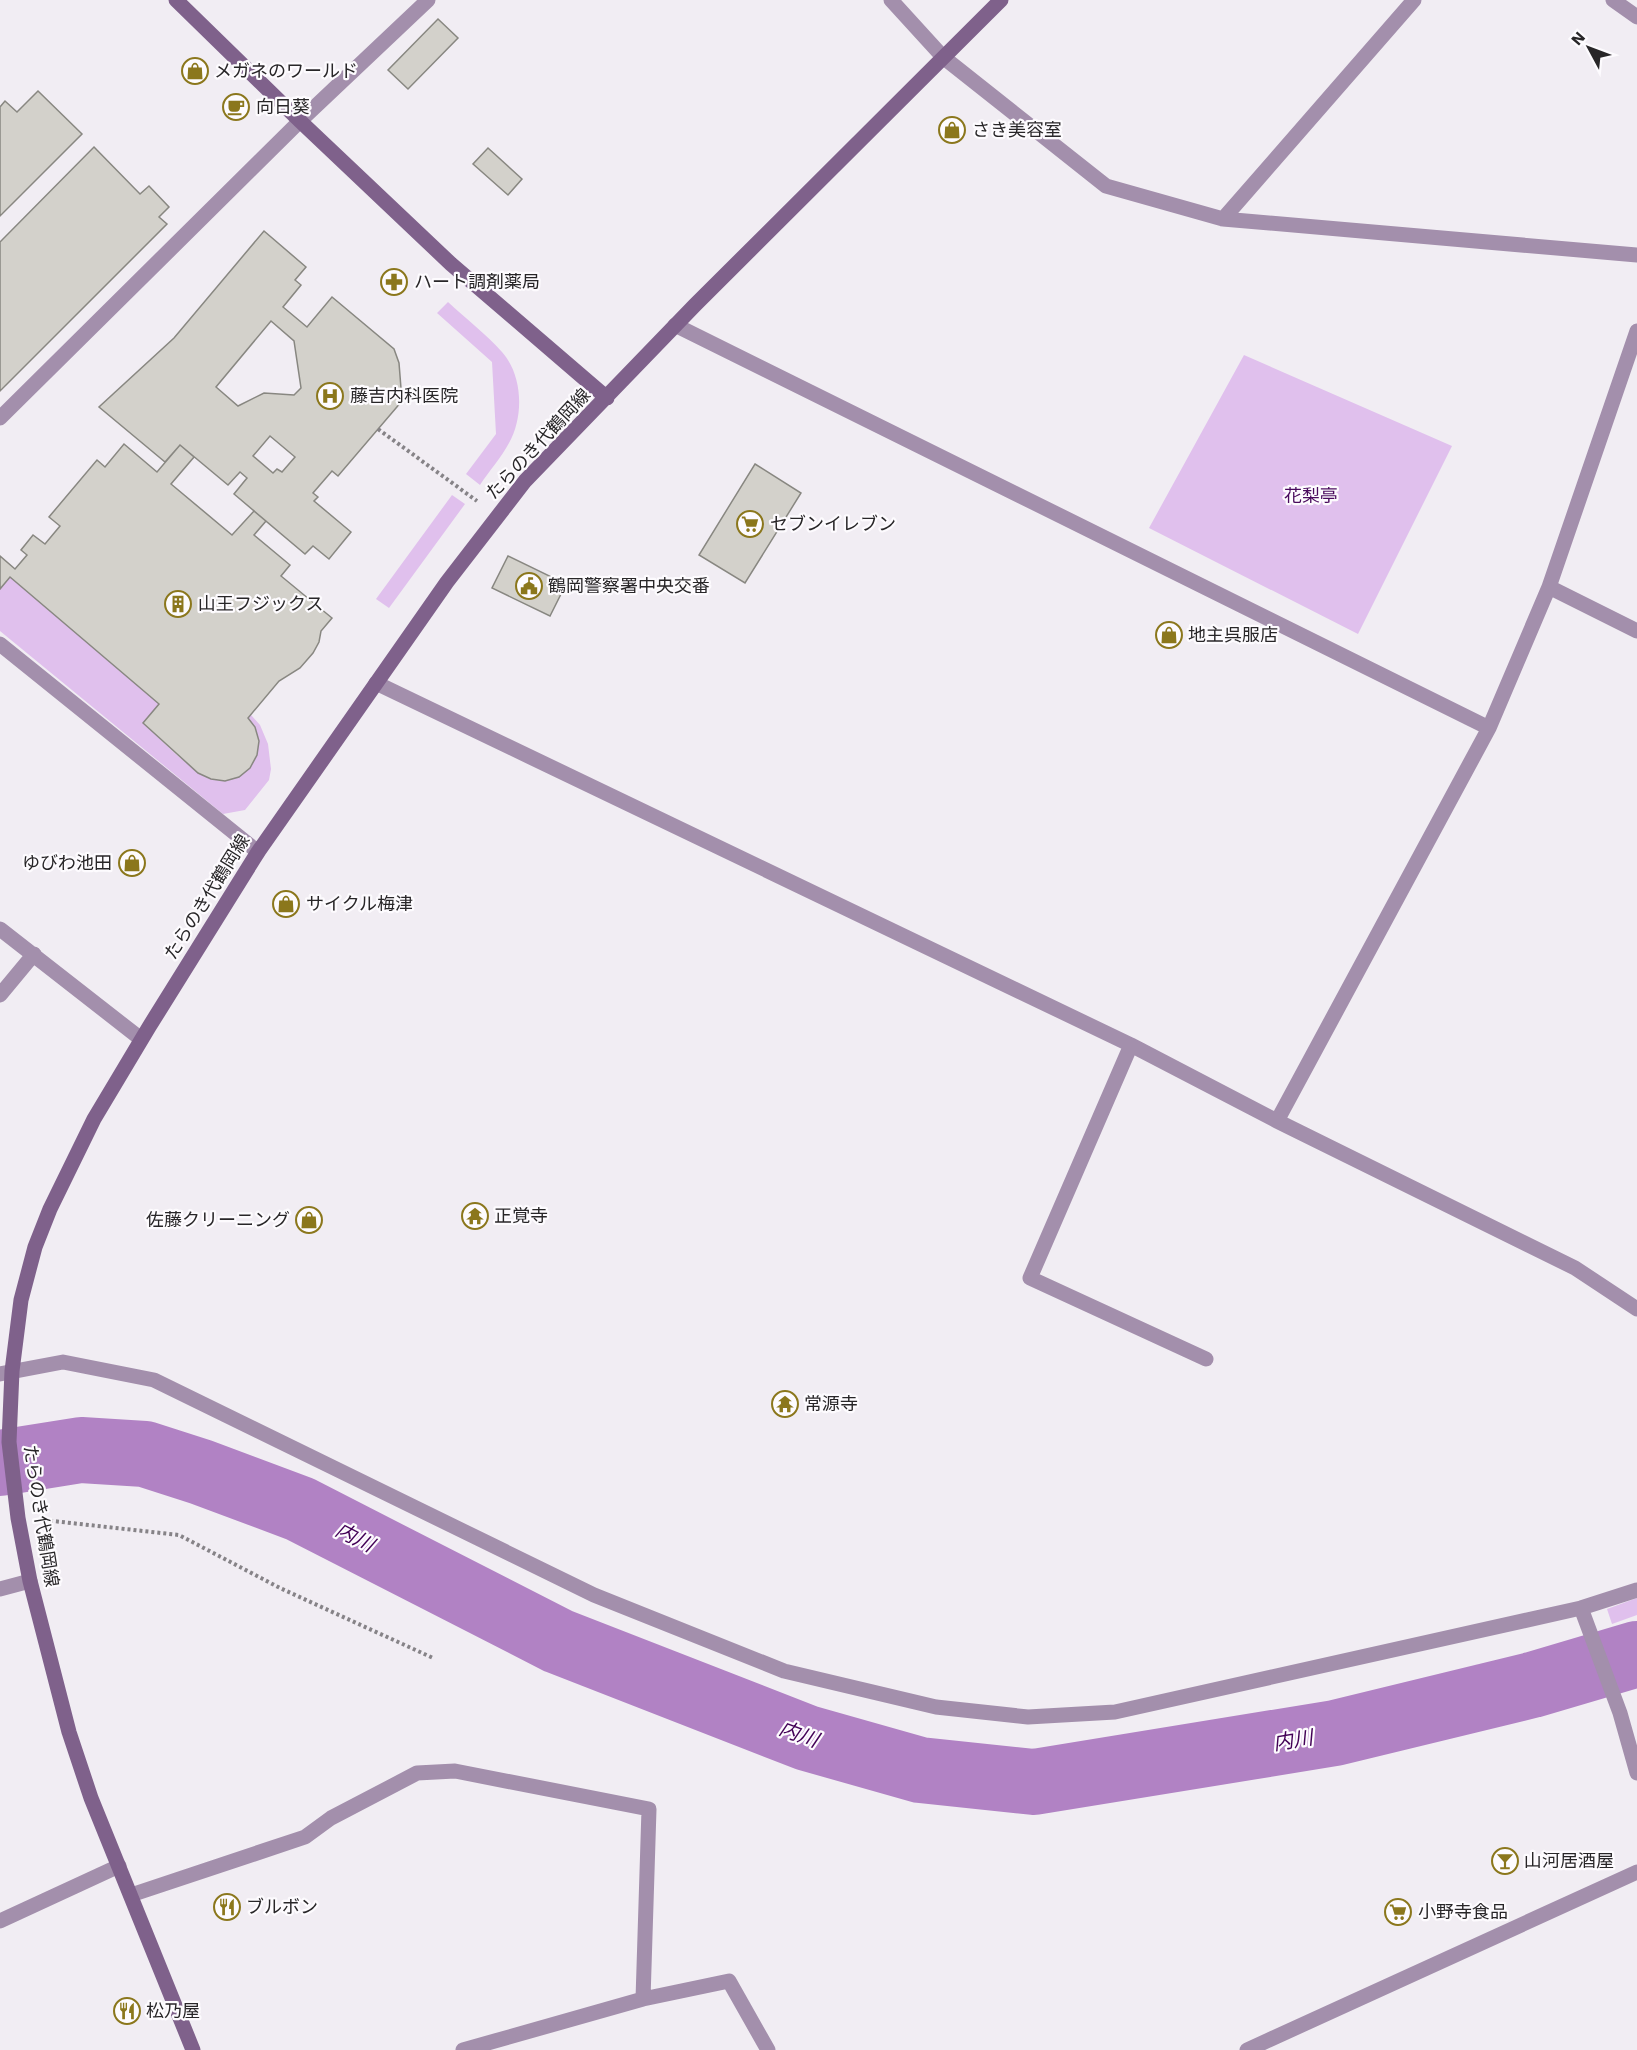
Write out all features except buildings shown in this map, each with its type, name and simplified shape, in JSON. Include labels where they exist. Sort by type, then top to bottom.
[{"type":"main road","name":"たらのき代鶴岡線","points":[[176,0],[451,264],[607,398],[525,481],[447,582],[258,852],[141,1039],[94,1119],[50,1209],[35,1247],[21,1300],[6,1373],[10,1406],[9,1442],[18,1518],[30,1581],[69,1731],[91,1798],[193,2050]]},
{"type":"main road","points":[[607,398],[675,326],[1000,0]]},
{"type":"street","points":[[0,418],[300,121],[428,0]]},
{"type":"street","points":[[891,0],[943,57],[1106,186],[1223,219],[1637,255]]},
{"type":"street","points":[[1223,219],[1414,0]]},
{"type":"street","points":[[1613,0],[1637,17]]},
{"type":"street","points":[[675,326],[1489,729]]},
{"type":"street","points":[[1276,1121],[1489,729],[1550,587],[1637,331]]},
{"type":"street","points":[[1550,587],[1637,631]]},
{"type":"street","points":[[0,644],[258,852]]},
{"type":"street","points":[[376,683],[1131,1045],[1276,1121],[1575,1269],[1637,1309]]},
{"type":"street","points":[[0,929],[141,1039]]},
{"type":"street","points":[[0,995],[34,954]]},
{"type":"street","points":[[1131,1045],[1030,1278],[1206,1359]]},
{"type":"street","points":[[6,1373],[63,1362],[154,1380],[594,1595],[784,1671],[936,1707],[1028,1717],[1115,1712],[1581,1608],[1637,1590]]},
{"type":"street","points":[[0,1589],[30,1581]]},
{"type":"street","points":[[1581,1608],[1620,1713],[1637,1773]]},
{"type":"street","points":[[131,1895],[305,1837],[331,1818],[417,1773],[455,1771],[649,1809],[643,1999]]},
{"type":"street","points":[[0,1921],[120,1866]]},
{"type":"street","points":[[1246,2050],[1637,1872]]},
{"type":"street","points":[[463,2050],[643,1999],[729,1981],[768,2050]]},
{"type":"path","points":[[378,429],[477,501]]},
{"type":"path","points":[[18,1518],[178,1535],[280,1588],[433,1658]]},
{"type":"green space","points":[[448,302],[502,352],[509,362],[517,384],[519,409],[514,432],[506,449],[480,485],[466,474],[496,434],[492,362],[437,313]]},
{"type":"green space","name":"花梨亭","points":[[1244,355],[1452,446],[1358,634],[1149,528]]},
{"type":"green space","points":[[452,495],[465,504],[389,608],[376,599]]},
{"type":"green space","points":[[10,577],[159,704],[143,723],[184,761],[200,772],[215,779],[230,780],[244,772],[257,755],[248,718],[251,715],[260,725],[268,744],[271,769],[269,780],[245,810],[223,814],[0,631],[0,589]]},
{"type":"green space","points":[[1637,1598],[1637,1615],[1612,1624],[1607,1609]]},
{"type":"waterway","name":"内川","points":[[0,1463],[81,1450],[145,1454],[201,1472],[300,1509],[558,1641],[807,1738],[920,1770],[1034,1782],[1335,1733],[1532,1685],[1637,1654]]},
{"type":"place","name":"メガネのワールド","points":[[195,71]]},
{"type":"place","name":"向日葵","points":[[236,107]]},
{"type":"place","name":"さき美容室","points":[[952,130]]},
{"type":"place","name":"ハート調剤薬局","points":[[394,282]]},
{"type":"place","name":"藤吉内科医院","points":[[330,396]]},
{"type":"place","name":"セブンイレブン","points":[[750,524]]},
{"type":"place","name":"鶴岡警察署中央交番","points":[[529,586]]},
{"type":"place","name":"山王フジックス","points":[[178,604]]},
{"type":"place","name":"地主呉服店","points":[[1169,635]]},
{"type":"place","name":"ゆびわ池田","points":[[132,863]]},
{"type":"place","name":"サイクル梅津","points":[[286,904]]},
{"type":"place","name":"正覚寺","points":[[475,1216]]},
{"type":"place","name":"佐藤クリーニング","points":[[309,1220]]},
{"type":"place","name":"常源寺","points":[[785,1404]]},
{"type":"place","name":"山河居酒屋","points":[[1505,1861]]},
{"type":"place","name":"ブルボン","points":[[227,1907]]},
{"type":"place","name":"小野寺食品","points":[[1398,1912]]},
{"type":"place","name":"松乃屋","points":[[127,2011]]}]
